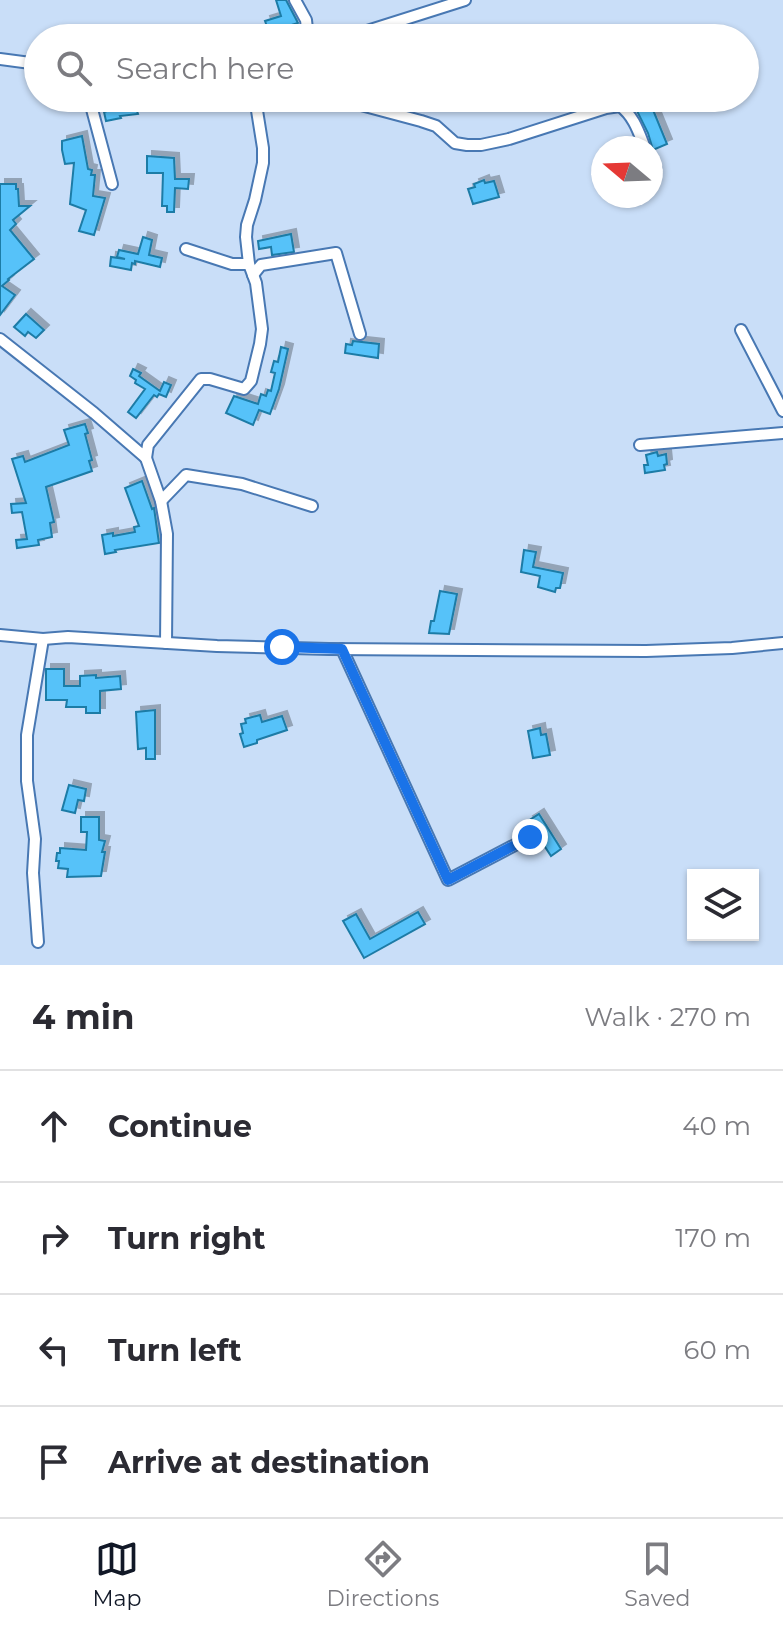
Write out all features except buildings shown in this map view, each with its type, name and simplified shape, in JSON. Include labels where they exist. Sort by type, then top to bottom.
[{"type":"street","points":[[295,0],[306,24]]},
{"type":"street","points":[[389,24],[465,0]]},
{"type":"street","points":[[0,59],[24,62]]},
{"type":"street","points":[[93,112],[112,184]]},
{"type":"street","points":[[166,643],[167,534],[161,501],[146,458],[148,445],[201,379],[244,389],[251,381],[262,329],[246,237],[263,163],[257,112]]},
{"type":"street","points":[[387,112],[436,126],[455,143],[467,145],[509,139],[593,112]]},
{"type":"street","points":[[629,112],[641,136]]},
{"type":"street","points":[[186,249],[251,270],[261,265],[336,253],[360,334]]},
{"type":"street","points":[[741,330],[783,411]]},
{"type":"street","points":[[0,339],[146,458]]},
{"type":"street","points":[[640,445],[783,433]]},
{"type":"street","points":[[161,501],[186,475],[242,484],[312,506]]},
{"type":"street","points":[[0,635],[342,649],[646,651],[783,643]]},
{"type":"street","points":[[38,942],[33,873],[35,839],[27,781],[27,735],[43,639]]},
{"type":"street","points":[[342,649],[448,880],[530,837]]},
{"type":"route","points":[[282,647],[342,649],[448,880],[530,837]]}]
